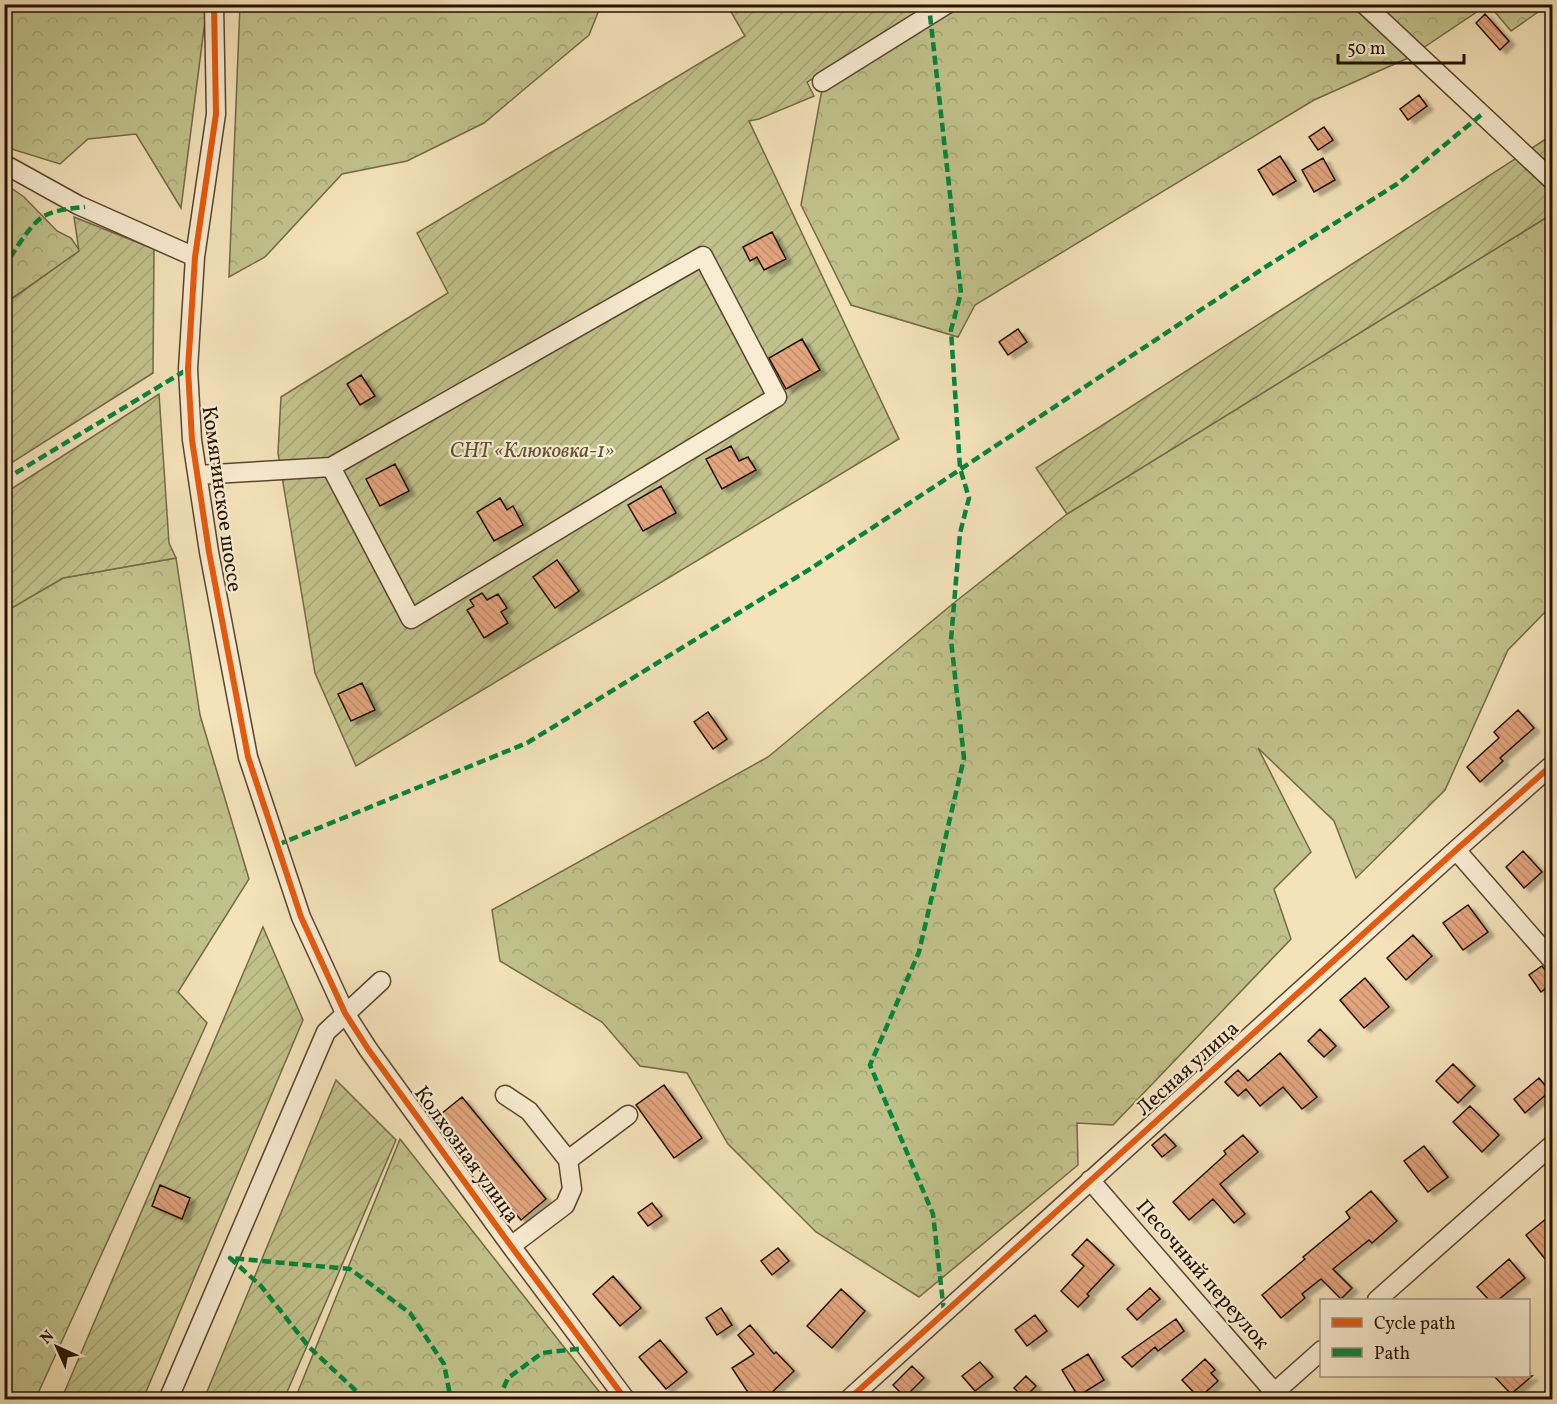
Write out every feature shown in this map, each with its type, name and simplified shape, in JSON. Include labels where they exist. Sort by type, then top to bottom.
[{"type":"street","name":"Комягинское шоссе","points":[[214,4],[216,114],[195,257],[188,369],[192,440],[209,552],[248,757],[301,917]]},
{"type":"street","points":[[822,82],[947,4]]},
{"type":"street","points":[[1364,4],[1552,180]]},
{"type":"street","points":[[4,164],[78,205],[195,257]]},
{"type":"street","points":[[198,475],[331,468],[703,256],[777,397],[411,619],[331,468]]},
{"type":"street","name":"Лесная улица","points":[[848,1400],[1552,765]]},
{"type":"street","points":[[1456,850],[1552,960]]},
{"type":"street","name":"Колхозная улица","points":[[301,917],[345,1013],[368,1049],[626,1400]]},
{"type":"street","points":[[168,1400],[326,1032],[381,981]]},
{"type":"street","points":[[505,1095],[529,1111],[568,1160],[572,1189],[565,1205],[511,1246]]},
{"type":"street","points":[[568,1160],[628,1115]]},
{"type":"street","points":[[1378,1299],[1552,1145]]},
{"type":"street","name":"Песочный переулок","points":[[1090,1180],[1273,1397]]},
{"type":"street","points":[[1273,1397],[1320,1352]]},
{"type":"green space","points":[[240,4],[601,5],[589,35],[484,123],[407,161],[342,174],[265,257],[229,277]]},
{"type":"green space","points":[[5,5],[207,5],[181,208],[136,134],[88,139],[60,164],[5,147]]},
{"type":"green space","name":"СНТ «Клюковка-1»","points":[[727,5],[936,5],[807,82],[814,96],[749,121],[899,439],[356,766],[315,673],[278,453],[281,397],[448,293],[417,233],[745,36]]},
{"type":"green space","points":[[957,5],[1487,5],[1408,58],[1314,100],[975,305],[958,337],[851,305],[801,205],[822,89]]},
{"type":"green space","points":[[1489,5],[1548,5],[1511,31]]},
{"type":"green space","points":[[1552,135],[1552,214],[1067,514],[1036,468]]},
{"type":"green space","points":[[4,183],[24,197],[57,231],[71,238],[80,251],[5,303]]},
{"type":"green space","points":[[1552,214],[1552,605],[1508,650],[1445,790],[1356,878],[1334,821],[1258,748],[1311,852],[1274,889],[1291,939],[1113,1125],[1077,1123],[1078,1165],[919,1297],[816,1232],[728,1144],[687,1073],[640,1066],[602,1022],[500,961],[492,910],[768,757],[955,602],[1067,514]]},
{"type":"green space","points":[[74,217],[154,249],[153,373],[5,467],[5,304],[79,251]]},
{"type":"green space","points":[[159,394],[169,543],[176,558],[63,578],[5,612],[5,493]]},
{"type":"green space","points":[[176,558],[200,715],[249,879],[178,992],[207,1023],[35,1400],[4,1399],[4,612],[63,578]]},
{"type":"green space","points":[[263,927],[303,1020],[143,1399],[61,1400]]},
{"type":"green space","points":[[336,1080],[396,1140],[284,1399],[204,1399]]},
{"type":"green space","points":[[400,1139],[605,1399],[295,1399]]},
{"type":"building","points":[[1485,14],[1509,41],[1500,50],[1476,23]]},
{"type":"building","points":[[1419,95],[1427,106],[1408,120],[1400,109]]},
{"type":"building","points":[[1324,127],[1333,140],[1318,150],[1309,137]]},
{"type":"building","points":[[1280,156],[1296,181],[1273,195],[1258,170]]},
{"type":"building","points":[[1323,158],[1335,180],[1314,192],[1302,170]]},
{"type":"building","points":[[772,232],[786,259],[764,270],[757,257],[750,261],[743,247]]},
{"type":"building","points":[[1018,329],[1027,342],[1008,355],[999,342]]},
{"type":"building","points":[[802,339],[820,370],[786,389],[769,358]]},
{"type":"building","points":[[361,375],[375,396],[360,405],[347,384]]},
{"type":"building","points":[[731,446],[739,461],[748,457],[756,470],[722,489],[706,459]]},
{"type":"building","points":[[395,464],[409,491],[380,506],[366,479]]},
{"type":"building","points":[[661,486],[676,513],[643,531],[628,505]]},
{"type":"building","points":[[500,498],[507,510],[513,506],[523,525],[494,541],[477,512]]},
{"type":"building","points":[[557,560],[579,591],[555,608],[533,577]]},
{"type":"building","points":[[482,593],[487,600],[498,594],[507,608],[501,612],[508,623],[484,638],[467,610],[474,606],[470,600]]},
{"type":"building","points":[[362,683],[375,710],[351,721],[338,694]]},
{"type":"building","points":[[1518,710],[1534,728],[1500,758],[1503,761],[1480,782],[1467,767],[1499,738],[1494,732]]},
{"type":"building","points":[[708,712],[727,739],[713,749],[694,722]]},
{"type":"building","points":[[1523,851],[1542,872],[1524,888],[1506,867]]},
{"type":"building","points":[[1468,905],[1488,932],[1463,950],[1443,923]]},
{"type":"building","points":[[1413,935],[1432,956],[1406,980],[1387,958]]},
{"type":"building","points":[[1542,966],[1552,979],[1552,983],[1541,992],[1529,975]]},
{"type":"building","points":[[1365,978],[1389,1007],[1364,1028],[1340,1000]]},
{"type":"building","points":[[1320,1029],[1336,1046],[1324,1057],[1308,1041]]},
{"type":"building","points":[[1280,1053],[1317,1097],[1302,1109],[1283,1087],[1260,1106],[1246,1089],[1238,1096],[1225,1082],[1238,1070],[1248,1081]]},
{"type":"building","points":[[1453,1064],[1475,1086],[1458,1103],[1436,1081]]},
{"type":"building","points":[[1539,1078],[1550,1091],[1525,1113],[1514,1099]]},
{"type":"building","points":[[664,1085],[702,1138],[674,1158],[636,1105]]},
{"type":"building","points":[[462,1097],[546,1199],[521,1220],[436,1118]]},
{"type":"building","points":[[1470,1106],[1499,1135],[1482,1152],[1453,1122]]},
{"type":"building","points":[[1165,1134],[1176,1146],[1162,1157],[1152,1145]]},
{"type":"building","points":[[1243,1135],[1258,1152],[1220,1184],[1245,1214],[1234,1223],[1213,1199],[1189,1220],[1173,1202],[1226,1154],[1224,1151]]},
{"type":"building","points":[[1424,1146],[1448,1177],[1428,1192],[1404,1161]]},
{"type":"building","points":[[160,1185],[190,1198],[182,1219],[152,1206]]},
{"type":"building","points":[[1371,1191],[1397,1221],[1372,1243],[1369,1240],[1333,1269],[1352,1288],[1341,1299],[1321,1279],[1302,1294],[1305,1298],[1281,1318],[1262,1295],[1350,1218],[1346,1212]]},
{"type":"building","points":[[652,1203],[662,1216],[648,1226],[638,1213]]},
{"type":"building","points":[[1552,1214],[1552,1253],[1545,1259],[1526,1235]]},
{"type":"building","points":[[1087,1239],[1114,1265],[1078,1307],[1061,1291],[1084,1266],[1072,1255]]},
{"type":"building","points":[[778,1248],[789,1261],[772,1275],[761,1261]]},
{"type":"building","points":[[1509,1259],[1525,1278],[1499,1299],[1488,1299],[1477,1287]]},
{"type":"building","points":[[613,1276],[641,1308],[620,1326],[593,1294]]},
{"type":"building","points":[[1150,1288],[1160,1299],[1137,1320],[1127,1309]]},
{"type":"building","points":[[841,1289],[865,1311],[832,1348],[807,1326]]},
{"type":"building","points":[[721,1308],[732,1325],[717,1335],[706,1318]]},
{"type":"building","points":[[1035,1315],[1047,1331],[1027,1346],[1015,1330]]},
{"type":"building","points":[[1176,1319],[1184,1331],[1158,1351],[1155,1347],[1132,1367],[1122,1357]]},
{"type":"building","points":[[750,1325],[774,1354],[776,1352],[794,1371],[764,1400],[753,1400],[732,1368],[754,1354],[738,1335]]},
{"type":"building","points":[[660,1340],[687,1372],[666,1389],[639,1357]]},
{"type":"building","points":[[1088,1354],[1104,1380],[1078,1396],[1062,1370]]},
{"type":"building","points":[[1205,1359],[1215,1370],[1211,1373],[1218,1381],[1199,1398],[1182,1380]]},
{"type":"building","points":[[980,1362],[993,1377],[975,1391],[962,1376]]},
{"type":"building","points":[[912,1366],[924,1378],[905,1397],[893,1385]]},
{"type":"building","points":[[1026,1376],[1036,1386],[1024,1398],[1014,1388]]},
{"type":"building","points":[[1532,1376],[1511,1394],[1495,1377]]},
{"type":"marked path","points":[[923,4],[930,15],[961,293],[951,330],[960,468],[969,498],[960,533],[951,640],[964,758],[919,952],[870,1065],[933,1214],[944,1312]]},
{"type":"marked path","points":[[277,845],[527,743],[810,569],[1267,266],[1397,184],[1481,115]]},
{"type":"marked path","points":[[4,269],[33,225],[44,216],[58,211],[85,207]]},
{"type":"marked path","points":[[4,480],[188,369]]},
{"type":"marked path","points":[[366,1400],[309,1347],[261,1286],[230,1258],[350,1269],[410,1313],[444,1364],[451,1400]]},
{"type":"marked path","points":[[498,1400],[508,1378],[542,1353],[586,1348]]},
{"type":"cycle path","points":[[214,4],[216,114],[195,257],[188,369],[192,440],[209,552],[248,757],[301,917],[345,1013],[368,1049],[511,1246],[626,1400]]},
{"type":"cycle path","points":[[848,1400],[1552,765]]}]
